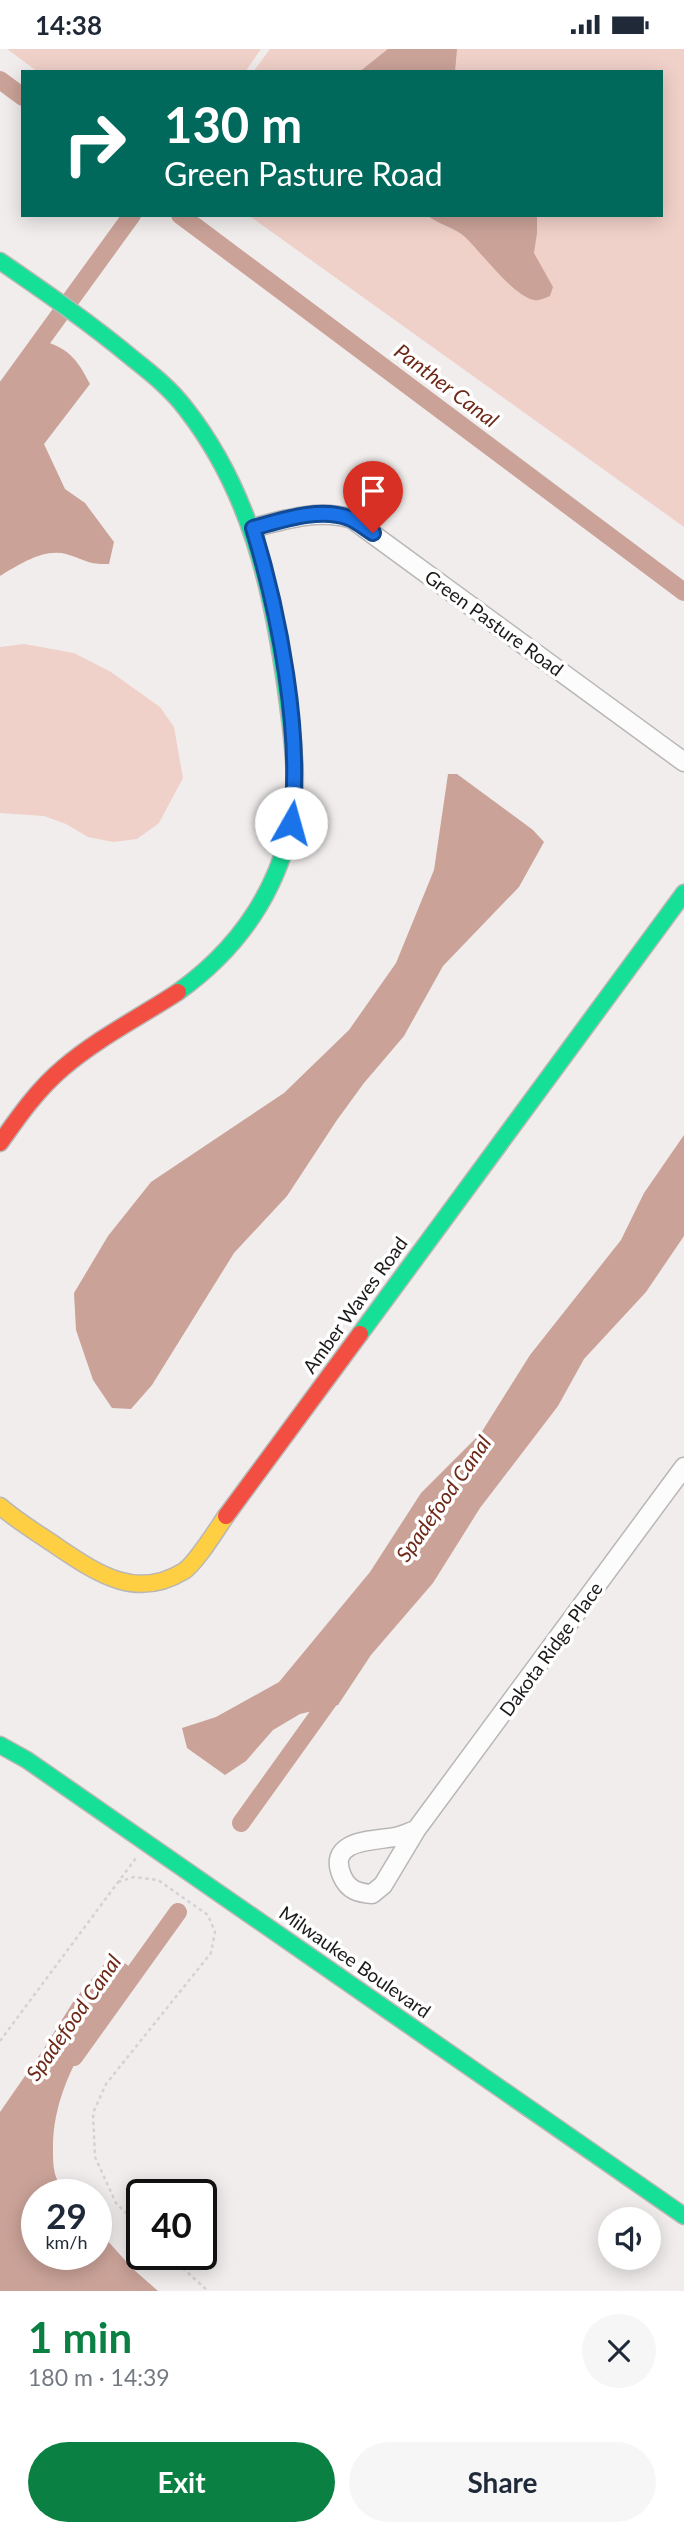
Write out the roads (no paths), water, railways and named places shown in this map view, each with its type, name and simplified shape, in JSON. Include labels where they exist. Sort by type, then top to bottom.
[{"type":"street","points":[[0,261],[113,342],[161,382],[208,437],[233,480],[253,528],[281,651],[295,755],[295,792],[291,823],[271,887],[252,920],[232,946],[180,992],[75,1058],[50,1079],[28,1103],[0,1143]]},
{"type":"street","name":"Green Pasture Road","points":[[253,528],[320,514],[337,514],[352,519],[684,762]]},
{"type":"street","name":"Amber Waves Road","points":[[0,1506],[107,1579],[129,1585],[152,1585],[170,1580],[187,1569],[684,893]]},
{"type":"street","name":"Dakota Ridge Place","points":[[416,1830],[397,1837],[360,1841],[347,1848],[339,1859],[339,1870],[346,1886],[360,1893],[372,1894],[383,1885],[416,1830],[684,1467]]},
{"type":"street","name":"Milwaukee Boulevard","points":[[0,1745],[27,1760],[684,2216]]},
{"type":"water","points":[[388,49],[457,49],[455,70],[362,70]]},
{"type":"water","points":[[430,217],[537,217],[534,253],[553,287],[550,296],[540,300],[526,297],[507,282],[465,237]]},
{"type":"water","points":[[38,339],[57,346],[70,355],[90,384],[44,444],[65,489],[85,503],[114,542],[109,564],[91,563],[66,554],[49,553],[0,576],[0,389]]},
{"type":"water","points":[[448,774],[457,774],[533,830],[544,842],[519,887],[443,966],[404,1036],[364,1083],[287,1196],[234,1253],[152,1385],[131,1409],[112,1408],[93,1380],[76,1330],[74,1293],[108,1236],[151,1182],[284,1093],[349,1030],[396,963],[434,870]]},
{"type":"water","points":[[684,1135],[684,1236],[646,1292],[584,1359],[558,1406],[480,1508],[433,1583],[371,1655],[338,1705],[300,1714],[273,1730],[246,1761],[225,1775],[187,1748],[182,1728],[216,1717],[279,1682],[370,1572],[421,1493],[481,1433],[530,1355],[621,1240],[644,1193]]},
{"type":"water","points":[[113,1954],[135,1971],[92,2033],[68,2077],[55,2125],[53,2163],[57,2179],[21,2179],[21,2270],[112,2270],[112,2246],[126,2261],[126,2270],[134,2270],[158,2291],[0,2291],[0,2112],[75,1999]]},
{"type":"waterway","name":"Panther Canal","points":[[0,80],[21,96]]},
{"type":"waterway","points":[[0,397],[131,217]]},
{"type":"waterway","name":"Panther Canal","points":[[183,217],[684,592]]},
{"type":"waterway","name":"Spadefood Canal","points":[[241,1823],[337,1689]]},
{"type":"waterway","name":"Spadefood Canal","points":[[74,2057],[178,1912]]}]
